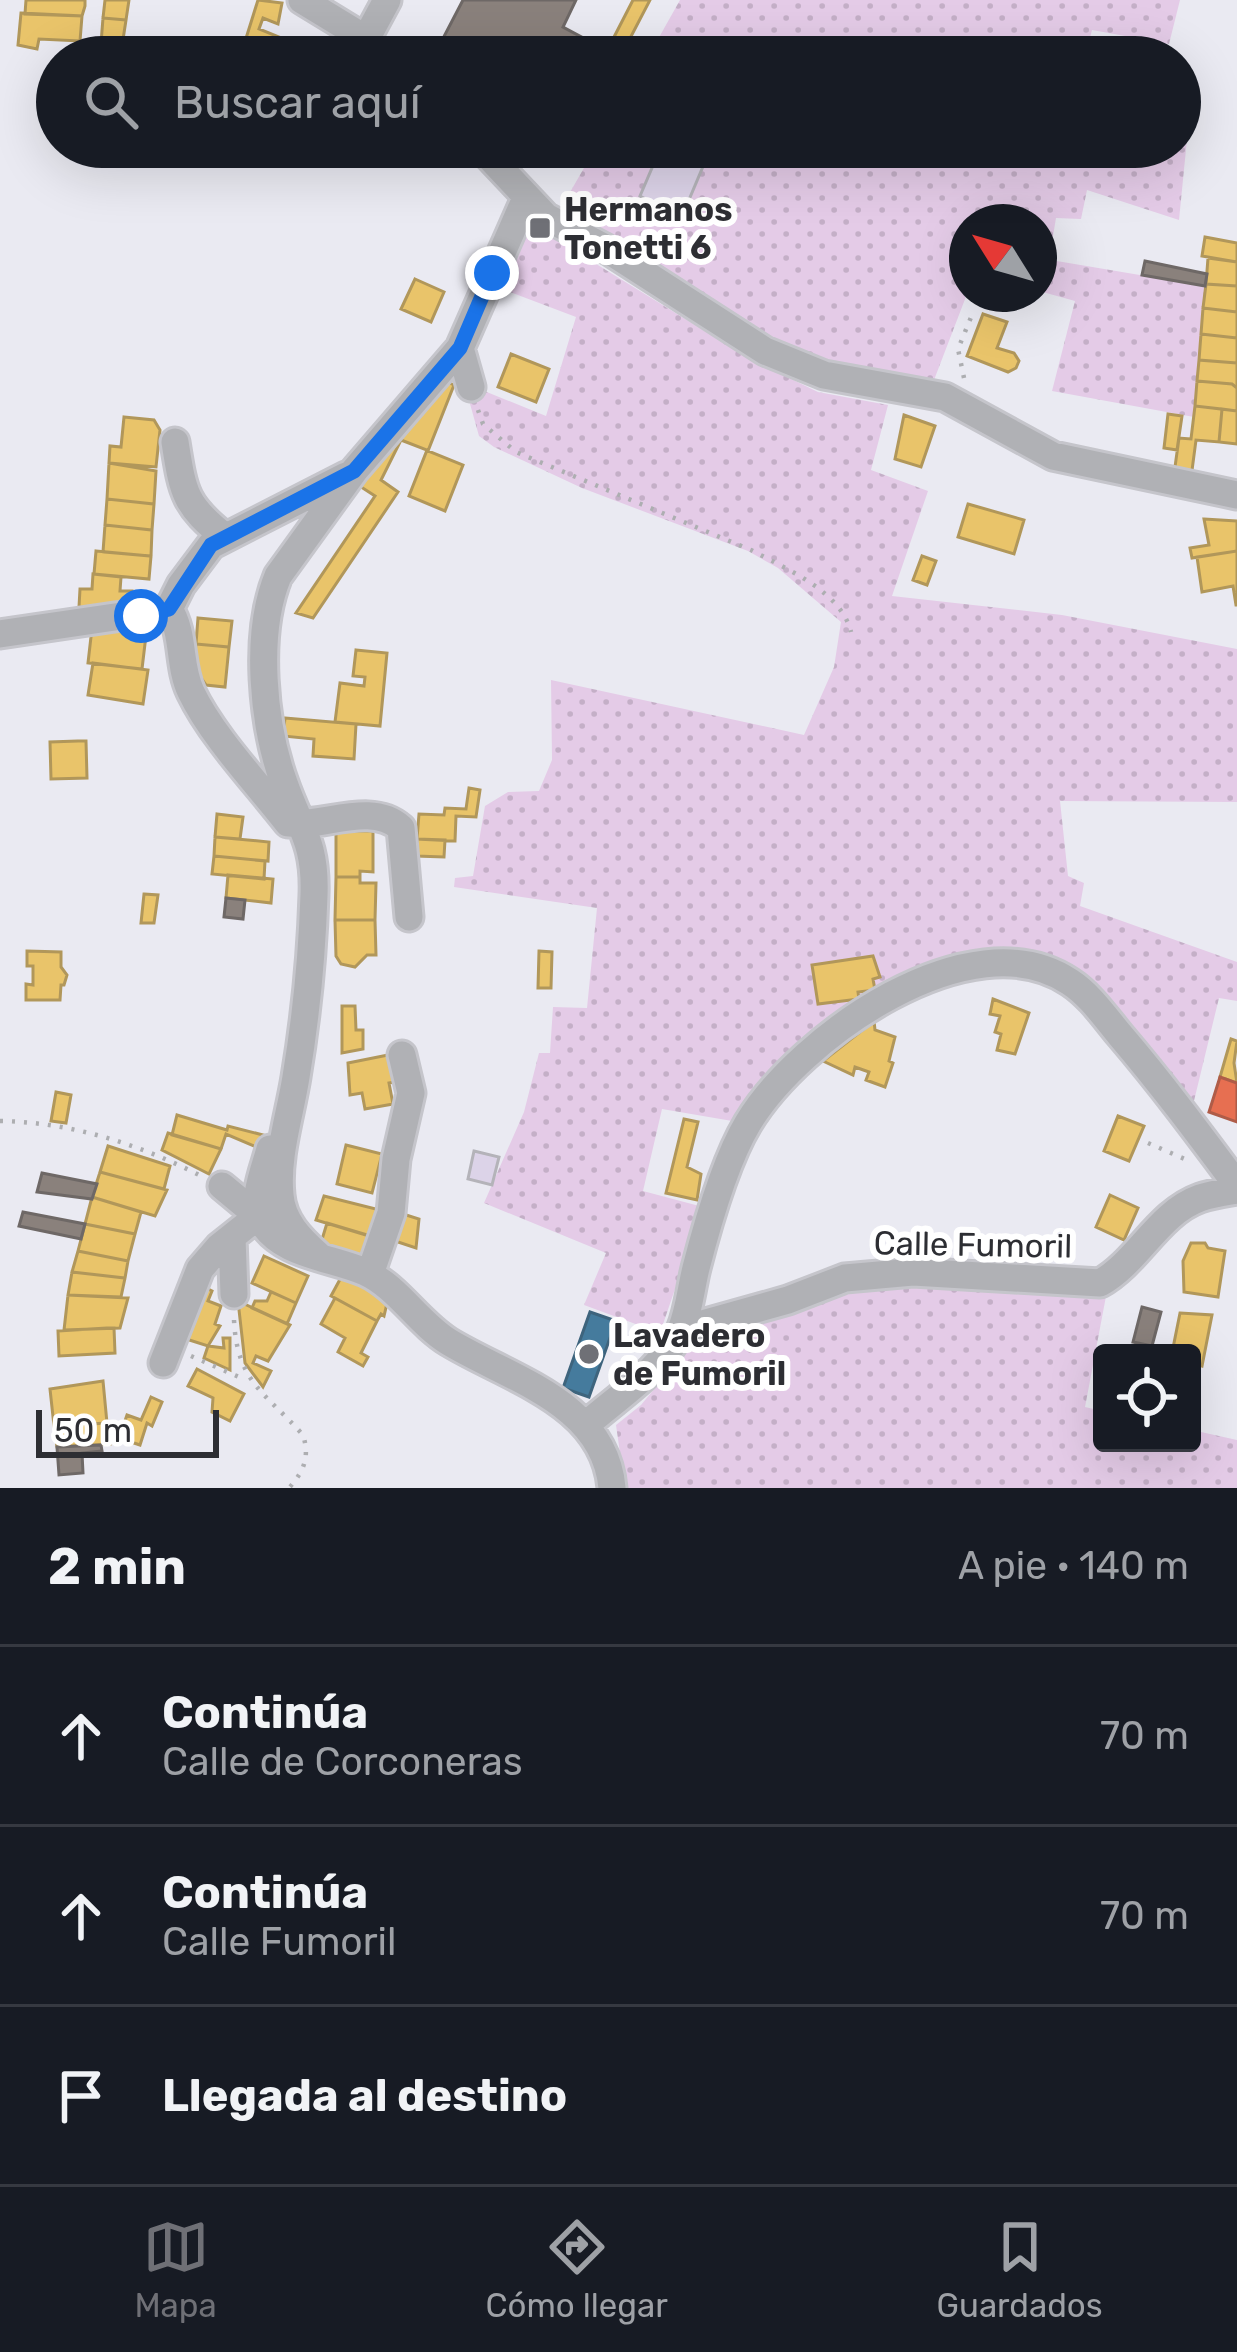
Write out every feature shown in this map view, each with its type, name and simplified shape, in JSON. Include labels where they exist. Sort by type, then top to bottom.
[{"type":"street","points":[[302,0],[356,36]]},
{"type":"street","points":[[377,36],[387,0]]},
{"type":"street","points":[[499,168],[546,217],[605,248],[765,351],[824,376],[945,397],[1053,456],[1237,495]]},
{"type":"street","points":[[318,1255],[298,1237],[280,1197],[308,987],[315,883],[312,845],[282,779],[267,718],[270,596],[278,576],[354,471],[460,348],[526,198]]},
{"type":"street","points":[[460,348],[471,387]]},
{"type":"street","points":[[175,442],[185,498],[198,517],[225,537]]},
{"type":"street","points":[[0,634],[169,609],[211,545],[354,471]]},
{"type":"street","points":[[169,609],[179,630],[182,667],[195,700],[288,823],[305,826],[334,818],[394,821],[404,839],[409,917]]},
{"type":"street","name":"Calle Fumoril","points":[[585,1426],[664,1356],[681,1330],[700,1251],[748,1123],[773,1090],[832,1034],[910,984],[959,967],[1025,966],[1049,970],[1072,983],[1172,1096],[1237,1187],[1196,1198],[1165,1221],[1118,1273],[1100,1283],[913,1272],[845,1279],[681,1330]]},
{"type":"street","points":[[370,1274],[391,1213],[411,1094],[402,1055]]},
{"type":"street","points":[[166,1355],[200,1269],[258,1216],[269,1152],[297,1071]]},
{"type":"street","points":[[222,1186],[258,1216],[275,1239],[370,1274],[446,1340],[522,1379],[585,1426],[607,1461],[612,1488]]},
{"type":"street","points":[[232,1237],[234,1294]]},
{"type":"path","points":[[969,388],[960,370],[958,349],[973,312]]},
{"type":"path","points":[[471,387],[483,424],[516,452],[768,559],[833,601],[847,615],[851,632]]},
{"type":"path","points":[[0,1121],[72,1128],[112,1139],[165,1157],[222,1186]]},
{"type":"path","points":[[234,1294],[237,1351],[249,1381],[303,1436],[306,1460],[290,1488]]},
{"type":"path","points":[[166,1355],[249,1381]]},
{"type":"shaded area","points":[[680,0],[1180,0],[1171,36],[1092,30],[1090,36],[660,36]]},
{"type":"shaded area","points":[[584,168],[1184,168],[1179,220],[1087,190],[1081,219],[1057,218],[1057,204],[949,204],[949,312],[960,312],[934,380],[833,364],[762,335],[561,208]]},
{"type":"shaded area","points":[[528,231],[559,241],[750,359],[818,392],[888,405],[871,470],[928,491],[892,596],[1062,615],[1237,649],[1237,802],[1060,801],[1068,876],[1084,883],[1080,906],[1237,962],[1237,1001],[1219,998],[1192,1109],[1084,978],[950,959],[738,1122],[662,1109],[643,1191],[703,1207],[660,1333],[584,1305],[606,1253],[484,1203],[524,1112],[539,1053],[550,1053],[553,1007],[587,1008],[597,908],[454,887],[455,878],[473,876],[485,806],[508,792],[539,791],[552,760],[551,680],[804,735],[834,667],[841,622],[778,568],[748,551],[582,488],[479,436],[467,393],[477,388],[546,416],[576,317],[505,290]]},
{"type":"shaded area","points":[[1057,261],[1205,286],[1194,417],[1052,391],[1075,301],[1057,296]]},
{"type":"shaded area","points":[[896,1280],[1107,1291],[1097,1344],[1093,1344],[1085,1407],[1093,1409],[1093,1452],[1201,1452],[1201,1432],[1237,1440],[1237,1488],[625,1488],[616,1425],[641,1405],[698,1336],[804,1293]]},
{"type":"building: Viviendas","points":[[26,0],[85,0],[85,6],[82,16],[25,14]]},
{"type":"building: Viviendas","points":[[105,0],[129,0],[126,20],[103,18]]},
{"type":"building: Viviendas","points":[[258,0],[282,3],[278,24],[263,18],[259,29],[276,36],[247,36]]},
{"type":"building: Viviendas","points":[[633,0],[650,0],[631,36],[615,36]]},
{"type":"building: Viviendas","points":[[21,13],[82,16],[80,36],[36,36],[36,49],[18,45]]},
{"type":"building: Viviendas","points":[[103,18],[126,20],[124,36],[102,36]]},
{"type":"building: Viviendas","points":[[1205,237],[1237,243],[1237,262],[1202,256]]},
{"type":"building: Viviendas","points":[[1208,258],[1237,262],[1237,286],[1206,284]]},
{"type":"building: Viviendas","points":[[415,279],[444,292],[431,322],[401,309]]},
{"type":"building: Viviendas","points":[[1206,284],[1237,286],[1237,312],[1203,308]]},
{"type":"building: Viviendas","points":[[1203,308],[1237,312],[1237,338],[1201,334]]},
{"type":"building: Viviendas","points":[[983,314],[1007,322],[997,348],[1014,353],[1019,361],[1016,368],[1008,372],[967,356]]},
{"type":"building: Viviendas","points":[[1201,334],[1237,338],[1237,363],[1199,360]]},
{"type":"building: Viviendas","points":[[511,354],[549,369],[536,402],[498,387]]},
{"type":"building: Viviendas","points":[[1199,360],[1237,363],[1237,388],[1197,381]]},
{"type":"building: Viviendas","points":[[445,381],[454,385],[428,451],[463,465],[445,511],[409,496],[427,450],[401,440],[381,480],[398,492],[313,618],[296,613],[375,496],[358,485]]},
{"type":"building: Viviendas","points":[[1197,381],[1232,384],[1237,388],[1237,411],[1195,406]]},
{"type":"building: Viviendas","points":[[1195,406],[1222,409],[1219,442],[1196,440],[1191,478],[1174,474],[1179,438],[1191,439]]},
{"type":"building: Viviendas","points":[[1222,409],[1237,411],[1237,444],[1219,442]]},
{"type":"building: Viviendas","points":[[1168,414],[1182,416],[1177,450],[1164,448]]},
{"type":"building: Viviendas","points":[[904,415],[935,426],[921,467],[895,459]]},
{"type":"building: Viviendas","points":[[124,417],[154,420],[160,430],[156,467],[109,463],[110,446],[121,447]]},
{"type":"building: Viviendas","points":[[109,463],[156,471],[154,504],[107,499]]},
{"type":"building: Viviendas","points":[[107,499],[154,504],[152,530],[105,525]]},
{"type":"building: Viviendas","points":[[968,504],[1024,520],[1014,554],[958,537]]},
{"type":"building: Viviendas","points":[[1204,519],[1237,521],[1237,551],[1192,558],[1190,548],[1209,545]]},
{"type":"building: Viviendas","points":[[105,525],[152,530],[151,556],[103,552]]},
{"type":"building: Viviendas","points":[[96,551],[151,556],[149,579],[94,574]]},
{"type":"building: Viviendas","points":[[1237,551],[1236,605],[1233,586],[1202,592],[1197,557]]},
{"type":"building: Viviendas","points":[[922,556],[936,561],[927,585],[913,580]]},
{"type":"building: Viviendas","points":[[93,574],[121,577],[120,591],[132,591],[131,608],[79,607],[80,589],[92,589]]},
{"type":"building: Viviendas","points":[[198,618],[232,621],[229,647],[196,644]]},
{"type":"building: Viviendas","points":[[147,627],[142,669],[88,663],[92,628]]},
{"type":"building: Viviendas","points":[[196,644],[229,647],[225,687],[206,685],[193,667]]},
{"type":"building: Viviendas","points":[[356,650],[387,653],[380,726],[335,722],[340,683],[364,686],[365,677],[353,676]]},
{"type":"building: Viviendas","points":[[93,663],[148,670],[143,704],[88,695]]},
{"type":"building: Viviendas","points":[[285,718],[356,724],[354,759],[313,756],[314,739],[283,736]]},
{"type":"building: Viviendas","points":[[86,741],[87,778],[51,779],[50,742]]},
{"type":"building: Viviendas","points":[[469,788],[480,790],[476,817],[456,816],[455,841],[417,839],[419,814],[444,815],[445,808],[466,809]]},
{"type":"building: Viviendas","points":[[217,814],[243,817],[240,839],[215,837]]},
{"type":"building: Viviendas","points":[[336,831],[373,831],[373,872],[336,877]]},
{"type":"building: Viviendas","points":[[215,837],[269,842],[268,861],[214,856]]},
{"type":"building: Viviendas","points":[[417,839],[445,840],[444,857],[416,856]]},
{"type":"building: Viviendas","points":[[214,856],[265,861],[264,879],[212,874]]},
{"type":"building: Viviendas","points":[[228,875],[273,879],[271,903],[226,898]]},
{"type":"building: Viviendas","points":[[336,877],[376,883],[375,920],[335,920]]},
{"type":"building: Viviendas","points":[[144,894],[158,895],[154,923],[141,923]]},
{"type":"building: Viviendas","points":[[335,920],[375,920],[376,955],[367,955],[355,967],[341,964],[336,956]]},
{"type":"building: Viviendas","points":[[27,951],[61,952],[61,967],[67,975],[60,1000],[26,1000],[26,984],[33,985]]},
{"type":"building: Viviendas","points":[[539,951],[552,952],[551,988],[538,988]]},
{"type":"building: Viviendas","points":[[873,956],[880,977],[873,979],[875,990],[858,992],[859,999],[818,1004],[812,965]]},
{"type":"building: Viviendas","points":[[993,999],[1029,1013],[1015,1054],[997,1050],[1000,1016],[990,1014]]},
{"type":"building: Viviendas","points":[[342,1006],[355,1006],[363,1049],[342,1053]]},
{"type":"building: Viviendas","points":[[874,1021],[875,1030],[895,1037],[885,1087],[866,1080],[869,1072],[855,1067],[853,1075],[823,1061]]},
{"type":"building: Viviendas","points":[[1231,1039],[1237,1041],[1237,1083],[1220,1077]]},
{"type":"building: Viviendas","points":[[393,1054],[401,1081],[389,1083],[393,1104],[365,1109],[362,1093],[350,1095],[348,1063]]},
{"type":"building: Viviendas","points":[[56,1092],[71,1095],[66,1123],[51,1121]]},
{"type":"building: Viviendas","points":[[177,1115],[267,1136],[263,1150],[226,1134],[221,1149],[172,1135]]},
{"type":"building: Viviendas","points":[[1118,1116],[1144,1126],[1129,1161],[1104,1151]]},
{"type":"building: Viviendas","points":[[684,1119],[698,1122],[687,1167],[701,1174],[697,1200],[666,1193]]},
{"type":"building: Viviendas","points":[[168,1133],[221,1149],[209,1174],[162,1150]]},
{"type":"building: Viviendas","points":[[346,1145],[382,1154],[372,1193],[337,1184]]},
{"type":"building: Viviendas","points":[[108,1146],[170,1166],[164,1189],[100,1172]]},
{"type":"building: Viviendas","points":[[100,1172],[167,1190],[155,1216],[92,1197]]},
{"type":"building: Viviendas","points":[[1110,1195],[1138,1208],[1124,1240],[1096,1227]]},
{"type":"building: Viviendas","points":[[324,1196],[380,1210],[372,1237],[316,1220]]},
{"type":"building: Viviendas","points":[[92,1197],[141,1212],[135,1234],[85,1224]]},
{"type":"building: Viviendas","points":[[403,1214],[419,1219],[416,1248],[395,1241]]},
{"type":"building: Viviendas","points":[[327,1223],[374,1237],[365,1260],[320,1246]]},
{"type":"building: Viviendas","points":[[85,1224],[135,1234],[128,1261],[78,1251]]},
{"type":"building: Viviendas","points":[[1191,1243],[1225,1251],[1218,1297],[1184,1292],[1183,1261]]},
{"type":"building: Viviendas","points":[[78,1251],[128,1261],[125,1278],[72,1272]]},
{"type":"building: Viviendas","points":[[264,1256],[308,1276],[296,1303],[252,1283]]},
{"type":"building: Viviendas","points":[[72,1272],[125,1278],[121,1297],[68,1295]]},
{"type":"building: Viviendas","points":[[344,1272],[388,1299],[384,1316],[377,1321],[331,1296]]},
{"type":"building: Viviendas","points":[[200,1285],[212,1291],[208,1301],[221,1306],[215,1324],[220,1326],[208,1346],[183,1338]]},
{"type":"building: Viviendas","points":[[271,1292],[296,1303],[287,1324],[252,1308],[255,1301],[267,1301]]},
{"type":"building: Viviendas","points":[[68,1295],[128,1298],[120,1328],[64,1330]]},
{"type":"building: Viviendas","points":[[335,1298],[377,1321],[361,1353],[368,1357],[363,1366],[338,1352],[345,1338],[321,1324]]},
{"type":"building: Viviendas","points":[[238,1301],[290,1325],[268,1361],[256,1356],[253,1363],[271,1371],[263,1387],[245,1363]]},
{"type":"building: Viviendas","points":[[1180,1313],[1212,1315],[1202,1366],[1201,1344],[1174,1344]]},
{"type":"building: Viviendas","points":[[114,1328],[115,1353],[59,1356],[58,1331]]},
{"type":"building: Viviendas","points":[[223,1338],[230,1338],[230,1370],[204,1358],[208,1346],[224,1348]]},
{"type":"building: Viviendas","points":[[197,1369],[244,1394],[230,1421],[212,1412],[213,1398],[188,1386]]},
{"type":"building: Viviendas","points":[[103,1381],[107,1423],[54,1426],[50,1389]]},
{"type":"building: Viviendas","points":[[151,1397],[162,1402],[152,1426],[147,1423],[140,1445],[119,1438],[127,1415],[141,1420]]},
{"type":"building: Viviendas","points":[[107,1423],[110,1444],[57,1447],[54,1426]]},
{"type":"building: Comercios","points":[[1220,1077],[1237,1083],[1237,1122],[1209,1112]]},
{"type":"building: Público","name":"Lavadero de Fumoril","points":[[590,1312],[616,1321],[589,1397],[563,1388]]},
{"type":"building: Industria","points":[[463,0],[576,0],[563,27],[580,36],[444,36]]},
{"type":"building: Industria","points":[[1145,261],[1207,274],[1205,286],[1142,275]]},
{"type":"building: Industria","points":[[226,898],[245,900],[243,919],[224,917]]},
{"type":"building: Industria","points":[[42,1173],[97,1184],[92,1199],[37,1192]]},
{"type":"building: Industria","points":[[23,1212],[85,1224],[81,1239],[19,1226]]},
{"type":"building: Industria","points":[[1142,1307],[1161,1312],[1153,1344],[1133,1342]]},
{"type":"building: Industria","points":[[101,1445],[102,1451],[82,1453],[83,1473],[59,1475],[57,1447]]},
{"type":"building: Otros","points":[[652,168],[702,168],[683,214],[640,196]]},
{"type":"building: Otros","points":[[474,1151],[499,1157],[492,1185],[468,1179]]},
{"type":"place","name":"Hermanos Tonetti 6","points":[[540,228]]},
{"type":"place","name":"Lavadero de Fumoril","points":[[589,1354]]},
{"type":"route","points":[[141,616],[169,609],[211,545],[354,471],[460,348],[492,273]]}]
